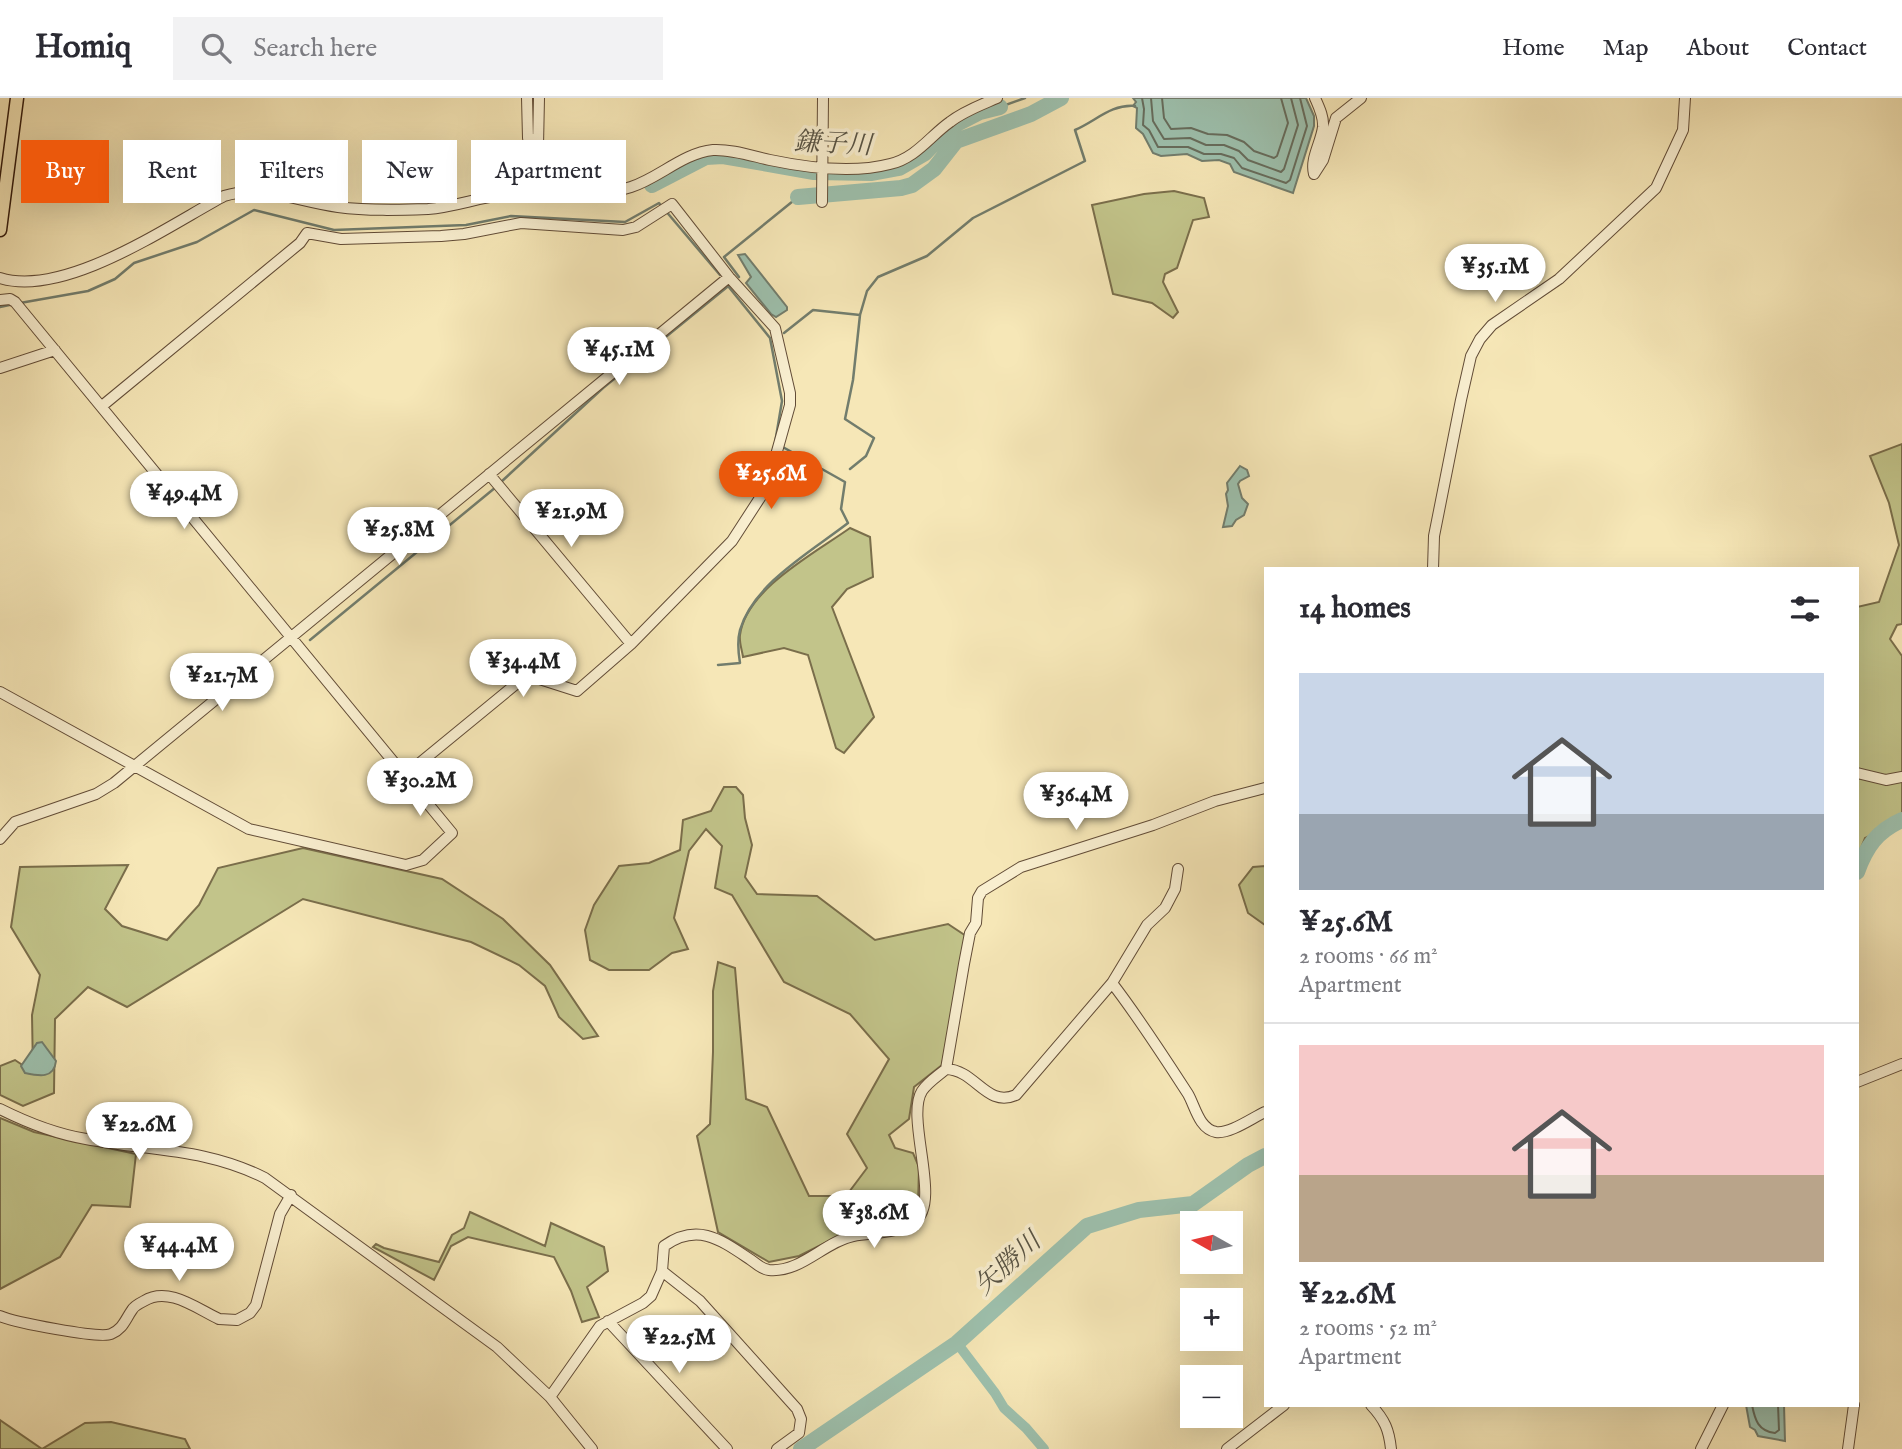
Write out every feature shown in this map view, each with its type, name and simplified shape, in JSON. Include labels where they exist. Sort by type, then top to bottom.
[{"type":"main road","points":[[0,230],[6,135],[17,98]]},
{"type":"street","points":[[527,98],[528,138],[537,139],[539,98]]},
{"type":"street","points":[[822,202],[823,98]]},
{"type":"street","points":[[626,187],[710,150],[823,168],[859,169],[902,161],[957,117],[997,98]]},
{"type":"street","points":[[1315,98],[1323,126],[1312,166],[1314,174],[1323,160],[1336,118],[1361,98]]},
{"type":"street","points":[[1433,567],[1434,536],[1461,401],[1471,356],[1480,339],[1492,325],[1559,279],[1656,188],[1683,131],[1685,98]]},
{"type":"street","points":[[0,278],[12,282],[28,282],[61,276],[99,264],[224,196],[242,190],[260,190],[301,201],[363,209],[429,209],[471,201]]},
{"type":"street","points":[[102,406],[300,243],[306,233],[341,239],[441,236],[522,223],[623,230],[636,227],[672,204],[729,277],[775,328],[790,393],[790,405],[763,495],[732,541],[631,644],[577,691],[527,675],[404,776]]},
{"type":"street","points":[[0,839],[15,822],[96,794],[134,766],[729,277]]},
{"type":"street","points":[[0,300],[10,299],[17,304],[452,833],[423,860],[406,865],[249,829],[0,692]]},
{"type":"street","points":[[0,368],[55,350]]},
{"type":"street","points":[[489,474],[631,644]]},
{"type":"street","points":[[1859,773],[1886,780],[1902,777]]},
{"type":"street","points":[[946,1069],[970,933],[976,923],[978,898],[982,891],[1021,867],[1153,825],[1215,801],[1264,788]]},
{"type":"street","points":[[550,1396],[600,1326],[651,1296],[662,1271],[664,1246],[678,1236],[694,1233],[707,1236],[762,1268],[779,1270],[813,1257],[845,1239],[892,1231],[921,1216],[924,1206],[924,1161],[917,1116],[919,1099],[929,1082],[946,1069],[954,1069],[969,1076],[992,1096],[1009,1098],[1016,1095],[1112,983],[1147,925],[1165,908],[1175,889],[1178,869]]},
{"type":"street","points":[[1112,983],[1135,1013],[1205,1125],[1211,1130],[1225,1131],[1264,1112]]},
{"type":"street","points":[[1859,1081],[1902,1065]]},
{"type":"street","points":[[0,1109],[66,1135],[222,1159],[265,1178],[477,1330],[550,1396],[592,1449]]},
{"type":"street","points":[[0,1316],[15,1321],[105,1335],[120,1328],[127,1321],[132,1308],[154,1295],[166,1295],[219,1319],[243,1318],[256,1305],[280,1214],[291,1195]]},
{"type":"street","points":[[662,1271],[700,1301],[797,1409],[801,1419],[799,1433],[777,1449]]},
{"type":"street","points":[[608,1321],[727,1449]]},
{"type":"street","points":[[1227,1449],[1281,1407]]},
{"type":"street","points":[[1373,1407],[1383,1418],[1389,1431],[1391,1449]]},
{"type":"street","points":[[1701,1449],[1722,1407]]},
{"type":"street","points":[[1848,1449],[1854,1407]]},
{"type":"green space","points":[[1174,191],[1204,198],[1209,217],[1193,220],[1177,268],[1165,274],[1163,282],[1178,312],[1173,318],[1152,303],[1113,294],[1092,205]]},
{"type":"green space","points":[[1902,444],[1902,624],[1897,625],[1890,639],[1902,656],[1902,822],[1865,838],[1859,853],[1859,607],[1879,602],[1899,545],[1889,503],[1870,456]]},
{"type":"green space","points":[[850,528],[870,537],[873,577],[847,589],[832,607],[874,717],[844,753],[836,748],[808,655],[784,648],[743,657],[740,638],[745,618],[768,588],[801,561]]},
{"type":"green space","points":[[724,787],[736,787],[743,795],[745,818],[752,845],[745,877],[757,894],[817,896],[875,940],[948,924],[966,936],[942,1065],[914,1087],[909,1119],[889,1135],[895,1148],[913,1153],[919,1167],[918,1206],[911,1217],[891,1225],[847,1232],[799,1256],[769,1262],[718,1232],[697,1136],[710,1124],[713,991],[718,962],[735,968],[746,1099],[767,1107],[809,1196],[846,1196],[867,1168],[847,1134],[889,1059],[850,1014],[784,982],[732,895],[715,888],[722,846],[706,829],[689,851],[674,918],[688,949],[672,953],[649,970],[609,970],[590,960],[585,930],[594,905],[619,866],[649,863],[680,850],[683,820],[711,811]]},
{"type":"green space","points":[[303,848],[442,879],[503,919],[550,965],[598,1036],[583,1039],[559,1017],[545,986],[519,965],[471,942],[303,899],[127,1007],[88,987],[55,1019],[54,1093],[23,1106],[0,1095],[0,1066],[15,1060],[33,1072],[32,1015],[40,975],[11,927],[20,867],[128,865],[105,909],[122,926],[167,940],[199,905],[218,868]]},
{"type":"green space","points":[[1264,866],[1264,924],[1248,913],[1239,885],[1253,867]]},
{"type":"green space","points":[[0,1118],[34,1132],[136,1154],[130,1207],[92,1205],[60,1257],[0,1289]]},
{"type":"green space","points":[[470,1212],[545,1246],[551,1223],[604,1247],[608,1271],[587,1287],[599,1317],[582,1322],[571,1291],[554,1257],[468,1237],[451,1246],[434,1280],[373,1247],[376,1244],[439,1262],[452,1235],[464,1228]]},
{"type":"green space","points":[[0,1420],[42,1449],[0,1449]]},
{"type":"green space","points":[[111,1422],[185,1439],[190,1449],[42,1449],[85,1423]]},
{"type":"water","points":[[1133,98],[1306,98],[1314,116],[1314,126],[1293,193],[1234,172],[1230,164],[1219,160],[1202,161],[1187,154],[1161,156],[1153,153],[1143,134],[1136,128],[1137,108],[1133,106],[1136,102]]},
{"type":"water","points":[[745,254],[787,307],[787,310],[776,317],[746,283],[751,277],[738,255]]},
{"type":"water","points":[[1240,466],[1247,470],[1249,476],[1238,484],[1242,498],[1248,504],[1244,515],[1232,526],[1223,527],[1228,506],[1227,483]]},
{"type":"water","points":[[42,1042],[56,1061],[55,1067],[45,1075],[25,1073],[21,1066],[37,1043]]},
{"type":"water","points":[[1746,1407],[1784,1407],[1785,1441],[1758,1436],[1750,1427]]},
{"type":"waterway","points":[[1000,107],[1025,98]]},
{"type":"waterway","name":"鎌子川","points":[[798,197],[912,185],[934,169],[956,141],[1031,114],[1061,98]]},
{"type":"waterway","points":[[784,333],[813,310],[860,315],[867,291],[878,277],[927,256],[973,218],[1085,161],[1075,130],[1111,110],[1135,106]]},
{"type":"waterway","name":"鎌子川","points":[[652,185],[706,157],[723,156],[814,172],[872,173],[899,168],[925,153],[949,128],[980,112],[1000,107]]},
{"type":"waterway","points":[[739,277],[724,257],[798,197]]},
{"type":"waterway","points":[[20,303],[88,291],[115,279],[134,263],[197,242],[254,210],[334,230],[466,225],[511,216],[625,222],[659,203],[720,275]]},
{"type":"waterway","points":[[501,482],[603,388],[732,283]]},
{"type":"waterway","points":[[728,286],[770,338],[782,401],[775,443]]},
{"type":"waterway","points":[[0,307],[14,304]]},
{"type":"waterway","points":[[850,469],[866,456],[874,438],[845,419],[853,380],[860,315]]},
{"type":"waterway","points":[[718,665],[740,663],[740,630],[747,613],[770,583],[848,523],[841,509],[845,482],[781,446]]},
{"type":"waterway","points":[[310,640],[496,487]]},
{"type":"waterway","name":"矢勝川","points":[[1859,867],[1864,855],[1879,835],[1902,820]]},
{"type":"waterway","name":"矢勝川","points":[[801,1449],[957,1343],[1087,1226],[1139,1210],[1193,1204],[1264,1157]]},
{"type":"waterway","points":[[957,1343],[1004,1408],[1044,1449]]}]
